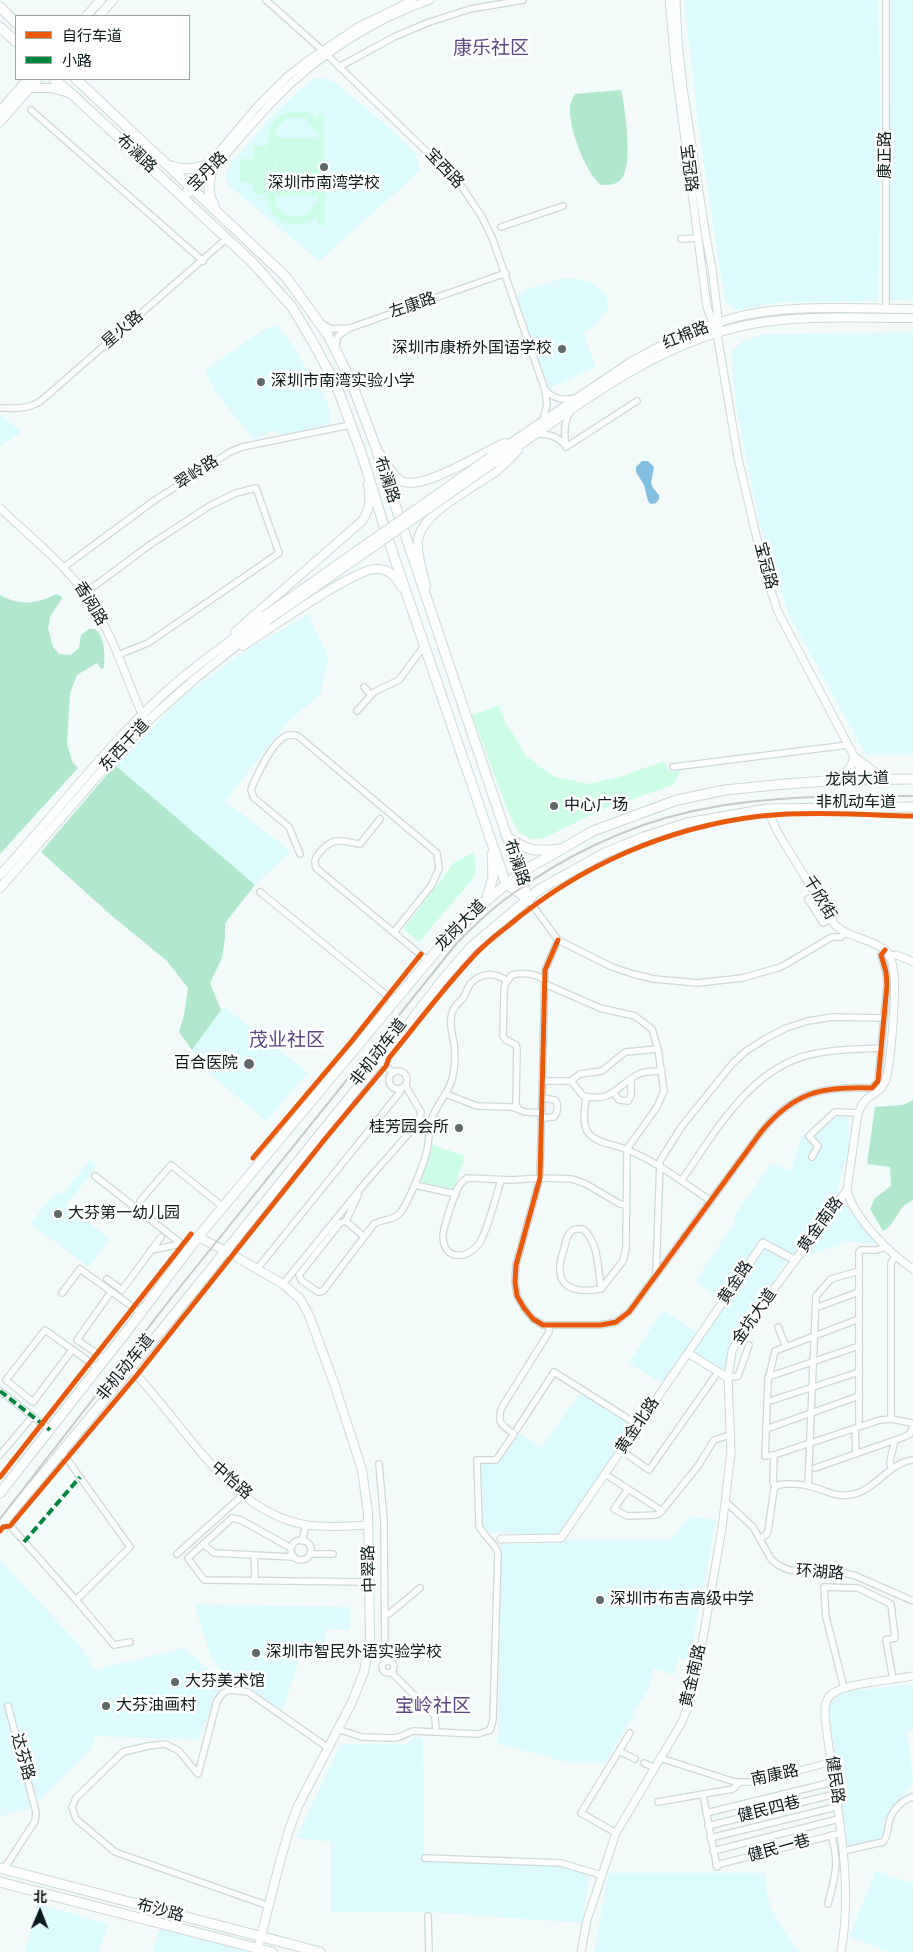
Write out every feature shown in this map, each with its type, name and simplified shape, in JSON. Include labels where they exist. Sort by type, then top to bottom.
[{"type":"main road","points":[[87,15],[101,0]]},
{"type":"main road","points":[[100,15],[113,0]]},
{"type":"main road","points":[[0,8],[15,22]]},
{"type":"main road","points":[[0,27],[15,42]]},
{"type":"main road","points":[[0,111],[27,80]]},
{"type":"main road","points":[[0,122],[37,80]]},
{"type":"main road","name":"布澜路","points":[[55,80],[252,262],[292,307],[314,344],[337,387],[362,455],[388,542],[506,884],[528,899]]},
{"type":"main road","name":"布澜路","points":[[78,80],[286,277],[320,322],[351,381],[376,448],[528,899]]},
{"type":"main road","points":[[32,88],[52,88],[73,95]]},
{"type":"main road","points":[[168,164],[183,169],[211,167],[210,194],[216,209]]},
{"type":"main road","name":"红棉路","points":[[265,618],[520,441],[542,422],[576,398],[651,350],[691,332],[738,317],[787,310],[913,309]]},
{"type":"main road","name":"红棉路","points":[[520,441],[536,434],[649,360],[717,334],[741,327],[787,320],[913,318]]},
{"type":"main road","points":[[376,448],[395,476],[403,482],[412,484],[431,480],[486,451],[520,441]]},
{"type":"main road","points":[[433,617],[418,553],[418,538],[421,530],[434,514],[498,470],[508,461],[520,441]]},
{"type":"main road","points":[[193,675],[362,521],[370,506],[370,497],[362,455]]},
{"type":"main road","points":[[193,675],[367,570],[381,569],[395,576],[416,621]]},
{"type":"main road","name":"东西干道","points":[[0,875],[116,742],[142,715],[265,618]]},
{"type":"main road","name":"东西干道","points":[[0,888],[107,764],[193,675]]},
{"type":"main road","points":[[462,759],[479,753]]},
{"type":"main road","name":"龙岗大道","points":[[0,1493],[141,1313],[184,1246],[198,1237],[438,948],[486,901],[520,873],[592,831],[677,800],[725,790],[818,782],[910,779]]},
{"type":"main road","name":"龙岗大道","points":[[2,1523],[226,1251],[441,982],[470,948],[540,889],[605,853],[644,837],[687,823],[767,809],[913,807]]},
{"type":"main road","points":[[507,837],[537,852],[559,849]]},
{"type":"main road","points":[[486,901],[493,877],[492,846]]},
{"type":"main road","name":"中翠路","points":[[198,1237],[283,1284],[300,1299],[309,1314],[362,1470],[368,1525],[370,1638],[364,1672],[352,1702],[298,1806],[258,1948]]},
{"type":"main road","name":"布沙路","points":[[2,1869],[320,1952]]},
{"type":"main road","name":"布沙路","points":[[0,1882],[272,1952]]},
{"type":"street","name":"宝西路","points":[[266,0],[325,53],[435,158],[460,184],[482,217],[506,273],[545,390],[547,405],[542,422]]},
{"type":"street","name":"宝丹路","points":[[182,196],[193,187],[276,98],[325,53],[358,27],[413,0]]},
{"type":"street","name":"宝丹路","points":[[325,53],[380,22],[430,0]]},
{"type":"street","points":[[339,67],[386,41],[427,23],[470,9],[523,0]]},
{"type":"street","name":"宝冠路","points":[[669,0],[675,64],[697,238],[708,307],[717,324]]},
{"type":"street","name":"宝冠路","points":[[676,0],[683,88],[717,334],[735,445],[765,573],[788,635],[854,756],[865,780]]},
{"type":"street","name":"康正路","points":[[886,0],[886,309]]},
{"type":"street","points":[[31,110],[203,261]]},
{"type":"street","points":[[501,227],[563,206]]},
{"type":"street","name":"星火路","points":[[0,408],[24,409],[42,400],[203,261],[236,228]]},
{"type":"street","points":[[680,239],[697,238]]},
{"type":"street","name":"左康路","points":[[320,322],[332,328],[350,328],[506,273]]},
{"type":"street","points":[[335,350],[338,336],[350,328]]},
{"type":"street","points":[[545,390],[556,398],[563,400],[576,398]]},
{"type":"street","points":[[566,447],[637,401]]},
{"type":"street","points":[[566,447],[564,438],[566,421],[573,409]]},
{"type":"street","name":"翠岭路","points":[[64,567],[155,500],[230,452],[258,444],[350,425]]},
{"type":"street","points":[[536,434],[555,436],[566,447]]},
{"type":"street","points":[[85,593],[150,544],[211,505],[236,493],[256,488],[279,553],[148,643],[118,655]]},
{"type":"street","name":"香阅路","points":[[0,508],[64,567],[85,593],[105,627],[146,723]]},
{"type":"street","points":[[357,711],[374,692],[399,680],[424,646]]},
{"type":"street","points":[[364,687],[371,695]]},
{"type":"street","points":[[300,854],[289,827],[254,798],[251,790],[275,744],[282,738],[292,734],[298,736],[437,854],[440,869],[431,886],[394,932]]},
{"type":"street","points":[[672,767],[848,745]]},
{"type":"street","points":[[818,782],[844,774],[852,765],[854,756],[884,777],[910,779]]},
{"type":"street","name":"千欣街","points":[[767,809],[778,834],[834,924],[845,933],[887,953],[913,962]]},
{"type":"street","points":[[380,819],[360,844],[329,842],[315,857],[316,868],[428,961]]},
{"type":"street","points":[[260,892],[395,1002]]},
{"type":"street","points":[[528,899],[558,940],[605,964],[633,974],[676,982],[742,978],[781,967],[832,937],[841,937],[845,933]]},
{"type":"street","points":[[808,899],[823,923],[831,919]]},
{"type":"street","points":[[558,940],[545,970],[540,1178],[516,1265],[515,1282],[517,1296],[533,1319],[543,1325],[601,1325],[616,1322],[629,1312],[774,1116],[804,1096],[822,1090],[843,1087],[872,1088],[876,1086],[887,985],[886,972],[881,956],[887,953],[895,977],[886,1080],[878,1093],[869,1097],[863,1103],[858,1113],[847,1190],[856,1210],[885,1246],[895,1257],[913,1269]]},
{"type":"street","points":[[518,1109],[516,1104],[517,1049],[516,1045],[506,1040],[503,1036],[504,992],[507,981],[512,975],[519,973],[538,975],[545,982],[600,1008],[635,1016],[652,1029],[658,1049],[664,1091],[657,1106],[628,1149],[626,1248],[623,1261],[601,1289],[585,1292],[570,1288],[564,1284],[560,1276],[559,1265],[569,1233],[575,1229],[583,1229],[590,1234],[595,1247],[601,1289]]},
{"type":"street","points":[[362,1186],[346,1221],[340,1223],[299,1275],[301,1280],[318,1292],[323,1291],[374,1224],[399,1214],[415,1185],[428,1145],[431,1120],[452,1080],[454,1067],[451,1014],[457,1003],[463,998],[470,984],[485,974],[495,974],[507,981]]},
{"type":"street","points":[[656,1276],[659,1167],[664,1154],[692,1113],[732,1064],[758,1043],[786,1028],[808,1021],[833,1018],[883,1018]]},
{"type":"street","points":[[681,1181],[730,1113],[756,1084],[772,1070],[792,1060],[811,1054],[834,1050],[881,1048]]},
{"type":"street","points":[[542,1080],[570,1081],[580,1074],[602,1072],[625,1052],[658,1049]]},
{"type":"street","points":[[380,1060],[393,1073]]},
{"type":"street","points":[[258,1269],[400,1092],[403,1087],[407,1079],[400,1071],[393,1073],[390,1079],[391,1084],[395,1088],[403,1087]]},
{"type":"street","points":[[570,1081],[579,1094],[586,1097],[606,1096],[614,1093],[631,1079],[646,1072],[662,1071]]},
{"type":"street","points":[[614,1093],[619,1100],[628,1101],[631,1095],[631,1079]]},
{"type":"street","points":[[283,1284],[362,1186],[417,1124],[420,1117],[418,1106],[403,1087]]},
{"type":"street","points":[[446,1094],[477,1106],[518,1109],[554,1117],[557,1106],[555,1100],[542,1098]]},
{"type":"street","points":[[586,1097],[585,1118],[588,1133],[594,1138],[628,1149],[711,1201]]},
{"type":"street","points":[[812,1157],[818,1146],[809,1136],[834,1112],[858,1113]]},
{"type":"street","points":[[140,1201],[171,1165],[223,1206]]},
{"type":"street","points":[[95,1176],[184,1246]]},
{"type":"street","points":[[501,1180],[481,1241],[474,1251],[463,1256],[452,1254],[445,1248],[442,1236],[458,1187],[467,1178],[501,1180],[540,1178],[579,1181],[620,1204],[626,1205]]},
{"type":"street","points":[[415,1185],[456,1194]]},
{"type":"street","name":"黄金南路","points":[[795,1260],[847,1190]]},
{"type":"street","points":[[346,1221],[364,1237]]},
{"type":"street","points":[[107,1279],[122,1290],[161,1237]]},
{"type":"street","name":"黄金路","points":[[688,1353],[763,1243],[795,1260]]},
{"type":"street","points":[[151,1250],[184,1246]]},
{"type":"street","points":[[856,1454],[859,1396],[859,1252],[861,1250],[876,1250],[885,1246]]},
{"type":"street","points":[[891,1419],[891,1263],[895,1257]]},
{"type":"street","name":"金坑大道","points":[[728,1378],[732,1351],[743,1331],[795,1260]]},
{"type":"street","points":[[62,1293],[80,1269],[141,1313]]},
{"type":"street","points":[[808,1486],[816,1296],[831,1279],[859,1271]]},
{"type":"street","points":[[105,1359],[77,1340],[111,1292]]},
{"type":"street","points":[[815,1308],[859,1292]]},
{"type":"street","points":[[815,1468],[910,1434],[913,1424],[891,1419],[880,1420],[766,1456],[768,1378],[774,1352],[859,1319]]},
{"type":"street","points":[[337,1729],[362,1737],[399,1738],[413,1731],[478,1734],[490,1730],[492,1726],[498,1553],[496,1547],[483,1534],[479,1526],[477,1460],[496,1460],[514,1434],[502,1424],[499,1415],[502,1407],[549,1332],[549,1325]]},
{"type":"street","points":[[778,1327],[786,1347]]},
{"type":"street","points":[[72,1350],[33,1402],[6,1380],[45,1330],[98,1368]]},
{"type":"street","points":[[688,1353],[728,1378],[738,1376],[749,1345]]},
{"type":"street","points":[[768,1378],[859,1346]]},
{"type":"street","name":"黄金北路","points":[[500,1539],[561,1538],[688,1353]]},
{"type":"street","name":"中怡路","points":[[131,1368],[213,1468],[243,1495],[275,1515],[306,1525],[334,1527],[368,1525]]},
{"type":"street","points":[[517,1429],[554,1372],[638,1426]]},
{"type":"street","points":[[622,1450],[649,1470],[718,1372]]},
{"type":"street","points":[[767,1402],[859,1372]]},
{"type":"street","name":"黄金南路","points":[[581,1952],[587,1920],[616,1833],[682,1722],[690,1701],[712,1584],[731,1452],[728,1378]]},
{"type":"street","points":[[0,1391],[50,1430]]},
{"type":"street","points":[[766,1428],[859,1396]]},
{"type":"street","points":[[0,1455],[32,1417]]},
{"type":"street","points":[[628,1489],[614,1509],[627,1516],[656,1515],[662,1511],[698,1466],[714,1440],[730,1435]]},
{"type":"street","points":[[891,1470],[890,1461],[895,1440]]},
{"type":"street","points":[[62,1452],[130,1547],[76,1600]]},
{"type":"street","points":[[760,1538],[766,1536],[768,1531],[776,1487],[773,1483],[774,1455]]},
{"type":"street","points":[[776,1487],[780,1484],[808,1486],[834,1494],[854,1494],[865,1490],[906,1461],[913,1460]]},
{"type":"street","points":[[379,1464],[384,1521],[385,1615],[384,1662],[382,1671],[387,1674],[392,1673],[436,1716],[436,1732]]},
{"type":"street","points":[[605,1474],[662,1511]]},
{"type":"street","points":[[177,1554],[243,1495]]},
{"type":"street","name":"环湖路","points":[[725,1501],[753,1527],[771,1559],[778,1565],[789,1570],[844,1573],[856,1576],[913,1601]]},
{"type":"street","points":[[293,1557],[291,1548],[241,1520],[232,1518],[188,1558],[204,1580],[370,1582]]},
{"type":"street","points":[[2,1523],[76,1600],[114,1645],[130,1642]]},
{"type":"street","points":[[302,1541],[306,1525]]},
{"type":"street","points":[[291,1548],[295,1543],[302,1541]]},
{"type":"street","points":[[302,1541],[310,1547],[310,1554]]},
{"type":"street","points":[[203,1544],[214,1554],[293,1557],[303,1560],[310,1554],[333,1554]]},
{"type":"street","points":[[254,1556],[255,1580]]},
{"type":"street","points":[[893,1680],[886,1640],[895,1638],[891,1604],[858,1588],[824,1587],[826,1617],[844,1688],[893,1680],[913,1676]]},
{"type":"street","points":[[385,1615],[420,1588]]},
{"type":"street","points":[[384,1662],[391,1662],[394,1665],[392,1673]]},
{"type":"street","name":"健民路","points":[[841,1952],[846,1910],[841,1833],[827,1733],[825,1704],[832,1694],[844,1688]]},
{"type":"street","points":[[269,1906],[115,1852],[76,1819],[72,1807],[76,1798],[123,1752],[166,1744],[179,1751],[198,1774],[217,1701],[223,1693],[230,1690],[248,1692],[328,1747]]},
{"type":"street","name":"达芬路","points":[[2,1869],[35,1821],[36,1808],[8,1706]]},
{"type":"street","points":[[616,1833],[581,1813],[630,1732]]},
{"type":"street","points":[[619,1751],[635,1759]]},
{"type":"street","name":"南康路","points":[[660,1758],[735,1782],[756,1782],[832,1762]]},
{"type":"street","points":[[644,1763],[654,1768]]},
{"type":"street","points":[[658,1802],[733,1790],[740,1782]]},
{"type":"street","points":[[706,1813],[829,1783]]},
{"type":"street","points":[[703,1795],[713,1851],[835,1820]]},
{"type":"street","name":"健民四巷","points":[[708,1826],[831,1795]]},
{"type":"street","points":[[842,1851],[883,1842],[888,1833],[891,1816],[905,1800],[913,1797]]},
{"type":"street","points":[[710,1838],[832,1808]]},
{"type":"street","name":"健民一巷","points":[[713,1851],[717,1866],[841,1833]]},
{"type":"street","points":[[828,1904],[828,1893],[837,1869],[836,1851],[831,1836]]},
{"type":"street","points":[[425,1858],[561,1863],[601,1875]]},
{"type":"street","points":[[428,1916],[429,1952]]},
{"type":"shaded area","points":[[684,0],[878,0],[881,134],[878,301],[783,302],[735,310],[725,300],[701,145]]},
{"type":"shaded area","points":[[891,0],[913,0],[913,300],[889,300]]},
{"type":"shaded area","name":"深圳市南湾学校","points":[[317,78],[327,79],[336,83],[387,126],[415,153],[421,170],[319,261],[227,184],[225,174],[231,163],[272,116],[311,80]]},
{"type":"shaded area","name":"深圳市康桥外国语学校","points":[[564,278],[578,279],[593,284],[606,294],[608,309],[595,326],[583,332],[596,367],[547,389],[517,296],[527,289]]},
{"type":"shaded area","name":"深圳市南湾实验小学","points":[[277,324],[297,352],[314,385],[319,384],[329,407],[330,423],[283,436],[273,430],[254,440],[216,393],[205,370],[262,331]]},
{"type":"shaded area","points":[[913,332],[913,755],[866,755],[788,613],[758,518],[737,412],[731,352],[743,341],[765,334]]},
{"type":"shaded area","points":[[0,414],[21,432],[0,446]]},
{"type":"shaded area","points":[[308,614],[328,657],[321,693],[287,723],[225,801],[290,851],[255,885],[116,765],[182,697],[244,652]]},
{"type":"shaded area","name":"百合医院","points":[[226,1008],[308,1073],[266,1121],[203,1068],[192,1050],[221,1010]]},
{"type":"shaded area","points":[[838,1117],[848,1117],[849,1150],[837,1191],[794,1257],[790,1255],[728,1350],[725,1373],[692,1352],[667,1386],[629,1363],[663,1310],[702,1336],[725,1302],[695,1282],[736,1220],[733,1218],[771,1163],[791,1171],[802,1135]]},
{"type":"shaded area","name":"大芬第一幼儿园","points":[[90,1160],[97,1166],[66,1205],[110,1239],[89,1267],[30,1224],[55,1193],[63,1193]]},
{"type":"shaded area","points":[[845,1203],[878,1244],[848,1241],[805,1257]]},
{"type":"shaded area","points":[[580,1393],[634,1427],[557,1536],[486,1532],[482,1526],[482,1463],[499,1463],[519,1433],[542,1447]]},
{"type":"shaded area","name":"深圳市布吉高级中学","points":[[690,1516],[716,1520],[689,1660],[678,1657],[674,1675],[654,1668],[648,1689],[605,1763],[571,1763],[498,1744],[501,1544],[559,1543],[562,1539],[671,1539]]},
{"type":"shaded area","name":"大芬油画村","points":[[0,1560],[81,1647],[94,1670],[184,1648],[223,1682],[198,1740],[95,1736],[91,1750],[30,1809],[0,1816]]},
{"type":"shaded area","name":"深圳市智民外语实验学校","points":[[194,1604],[350,1607],[349,1630],[326,1629],[323,1647],[305,1642],[282,1711],[226,1677],[212,1659]]},
{"type":"shaded area","points":[[913,1684],[913,1730],[907,1731],[913,1783],[884,1822],[883,1835],[874,1841],[846,1847],[829,1709],[830,1704],[842,1692]]},
{"type":"shaded area","points":[[414,1737],[423,1737],[424,1860],[563,1866],[590,1872],[582,1923],[424,1912],[331,1912],[331,1842],[296,1838],[341,1744],[407,1744]]},
{"type":"shaded area","points":[[876,1871],[913,1884],[913,1952],[890,1952],[849,1937]]},
{"type":"shaded area","points":[[609,1873],[766,1873],[766,1889],[771,1909],[790,1940],[800,1952],[594,1952]]},
{"type":"shaded area","points":[[38,1904],[108,1924],[99,1952],[25,1952]]},
{"type":"shaded area","points":[[159,1929],[252,1952],[153,1952]]},
{"type":"green space","points":[[621,90],[628,148],[625,171],[618,182],[610,185],[601,185],[589,170],[579,148],[572,125],[570,105],[575,94]]},
{"type":"green space","points":[[293,111],[306,112],[318,119],[318,113],[324,114],[325,225],[318,225],[318,215],[304,223],[284,222],[273,215],[269,206],[267,167],[271,128],[277,118]],"holes":[[[296,117],[306,119],[318,134],[318,201],[306,215],[295,217],[283,214],[275,203],[276,133],[277,128],[285,119]]]},
{"type":"green space","points":[[276,138],[317,138],[317,196],[277,196]]},
{"type":"green space","points":[[254,146],[267,146],[266,169],[253,170],[266,171],[266,195],[253,194],[253,183],[239,182],[240,159],[253,159]]},
{"type":"green space","points":[[56,594],[62,598],[50,617],[48,628],[53,647],[59,654],[71,655],[79,648],[81,635],[89,629],[95,629],[103,642],[104,668],[101,669],[97,663],[77,675],[70,693],[67,743],[72,762],[78,768],[0,854],[0,595],[14,601],[35,602]]},
{"type":"green space","points":[[499,705],[505,721],[526,756],[554,777],[589,784],[619,777],[664,761],[669,772],[680,771],[673,785],[603,809],[544,838],[531,839],[518,832],[509,814],[472,715]]},
{"type":"green space","points":[[115,765],[255,885],[225,923],[222,958],[210,983],[221,1010],[192,1050],[179,1032],[188,988],[167,961],[112,916],[41,852]]},
{"type":"green space","points":[[474,852],[476,865],[474,877],[419,942],[403,929],[455,862]]},
{"type":"green space","points":[[913,1100],[913,1200],[903,1207],[888,1228],[883,1231],[870,1209],[875,1198],[891,1186],[890,1167],[867,1164],[875,1107],[903,1105]]},
{"type":"green space","points":[[432,1145],[465,1156],[453,1191],[420,1181]]},
{"type":"water","points":[[642,461],[648,461],[654,467],[651,483],[659,495],[656,503],[651,504],[648,501],[644,485],[636,472],[636,467]]},
{"type":"railway","points":[[0,1519],[172,1297],[457,943],[497,906],[531,881],[596,844],[665,818],[717,806],[772,799],[913,796]]},
{"type":"marked path","points":[[0,1391],[50,1430]]},
{"type":"marked path","points":[[24,1542],[80,1477]]},
{"type":"cycle path","name":"非机动车道","points":[[0,1531],[3,1527],[10,1526],[137,1375],[325,1139],[386,1066],[389,1058],[450,983],[484,945],[536,904],[595,867],[627,852],[692,829],[726,821],[761,816],[799,814],[913,816]]},
{"type":"cycle path","points":[[558,940],[545,970],[540,1178],[516,1265],[515,1282],[517,1296],[524,1308],[533,1319],[543,1325],[601,1325],[616,1322],[629,1312],[761,1132],[785,1108],[797,1100],[824,1090],[872,1088],[878,1081],[887,985],[886,972],[881,955],[885,950]]},
{"type":"cycle path","points":[[253,1158],[351,1042],[421,954]]},
{"type":"cycle path","points":[[0,1477],[191,1234]]},
{"type":"place","name":"深圳市南湾学校","points":[[324,167]]},
{"type":"place","name":"深圳市康桥外国语学校","points":[[562,349]]},
{"type":"place","name":"深圳市南湾实验小学","points":[[261,382]]},
{"type":"place","name":"中心广场","points":[[554,806]]},
{"type":"place","name":"百合医院","points":[[249,1064]]},
{"type":"place","name":"桂芳园会所","points":[[459,1128]]},
{"type":"place","name":"大芬第一幼儿园","points":[[58,1214]]},
{"type":"place","name":"深圳市布吉高级中学","points":[[600,1600]]},
{"type":"place","name":"深圳市智民外语实验学校","points":[[256,1653]]},
{"type":"place","name":"大芬美术馆","points":[[175,1682]]},
{"type":"place","name":"大芬油画村","points":[[106,1706]]},
{"type":"district","name":"康乐社区","points":[[491,49]]},
{"type":"district","name":"茂业社区","points":[[287,1041]]},
{"type":"district","name":"宝岭社区","points":[[433,1707]]}]
